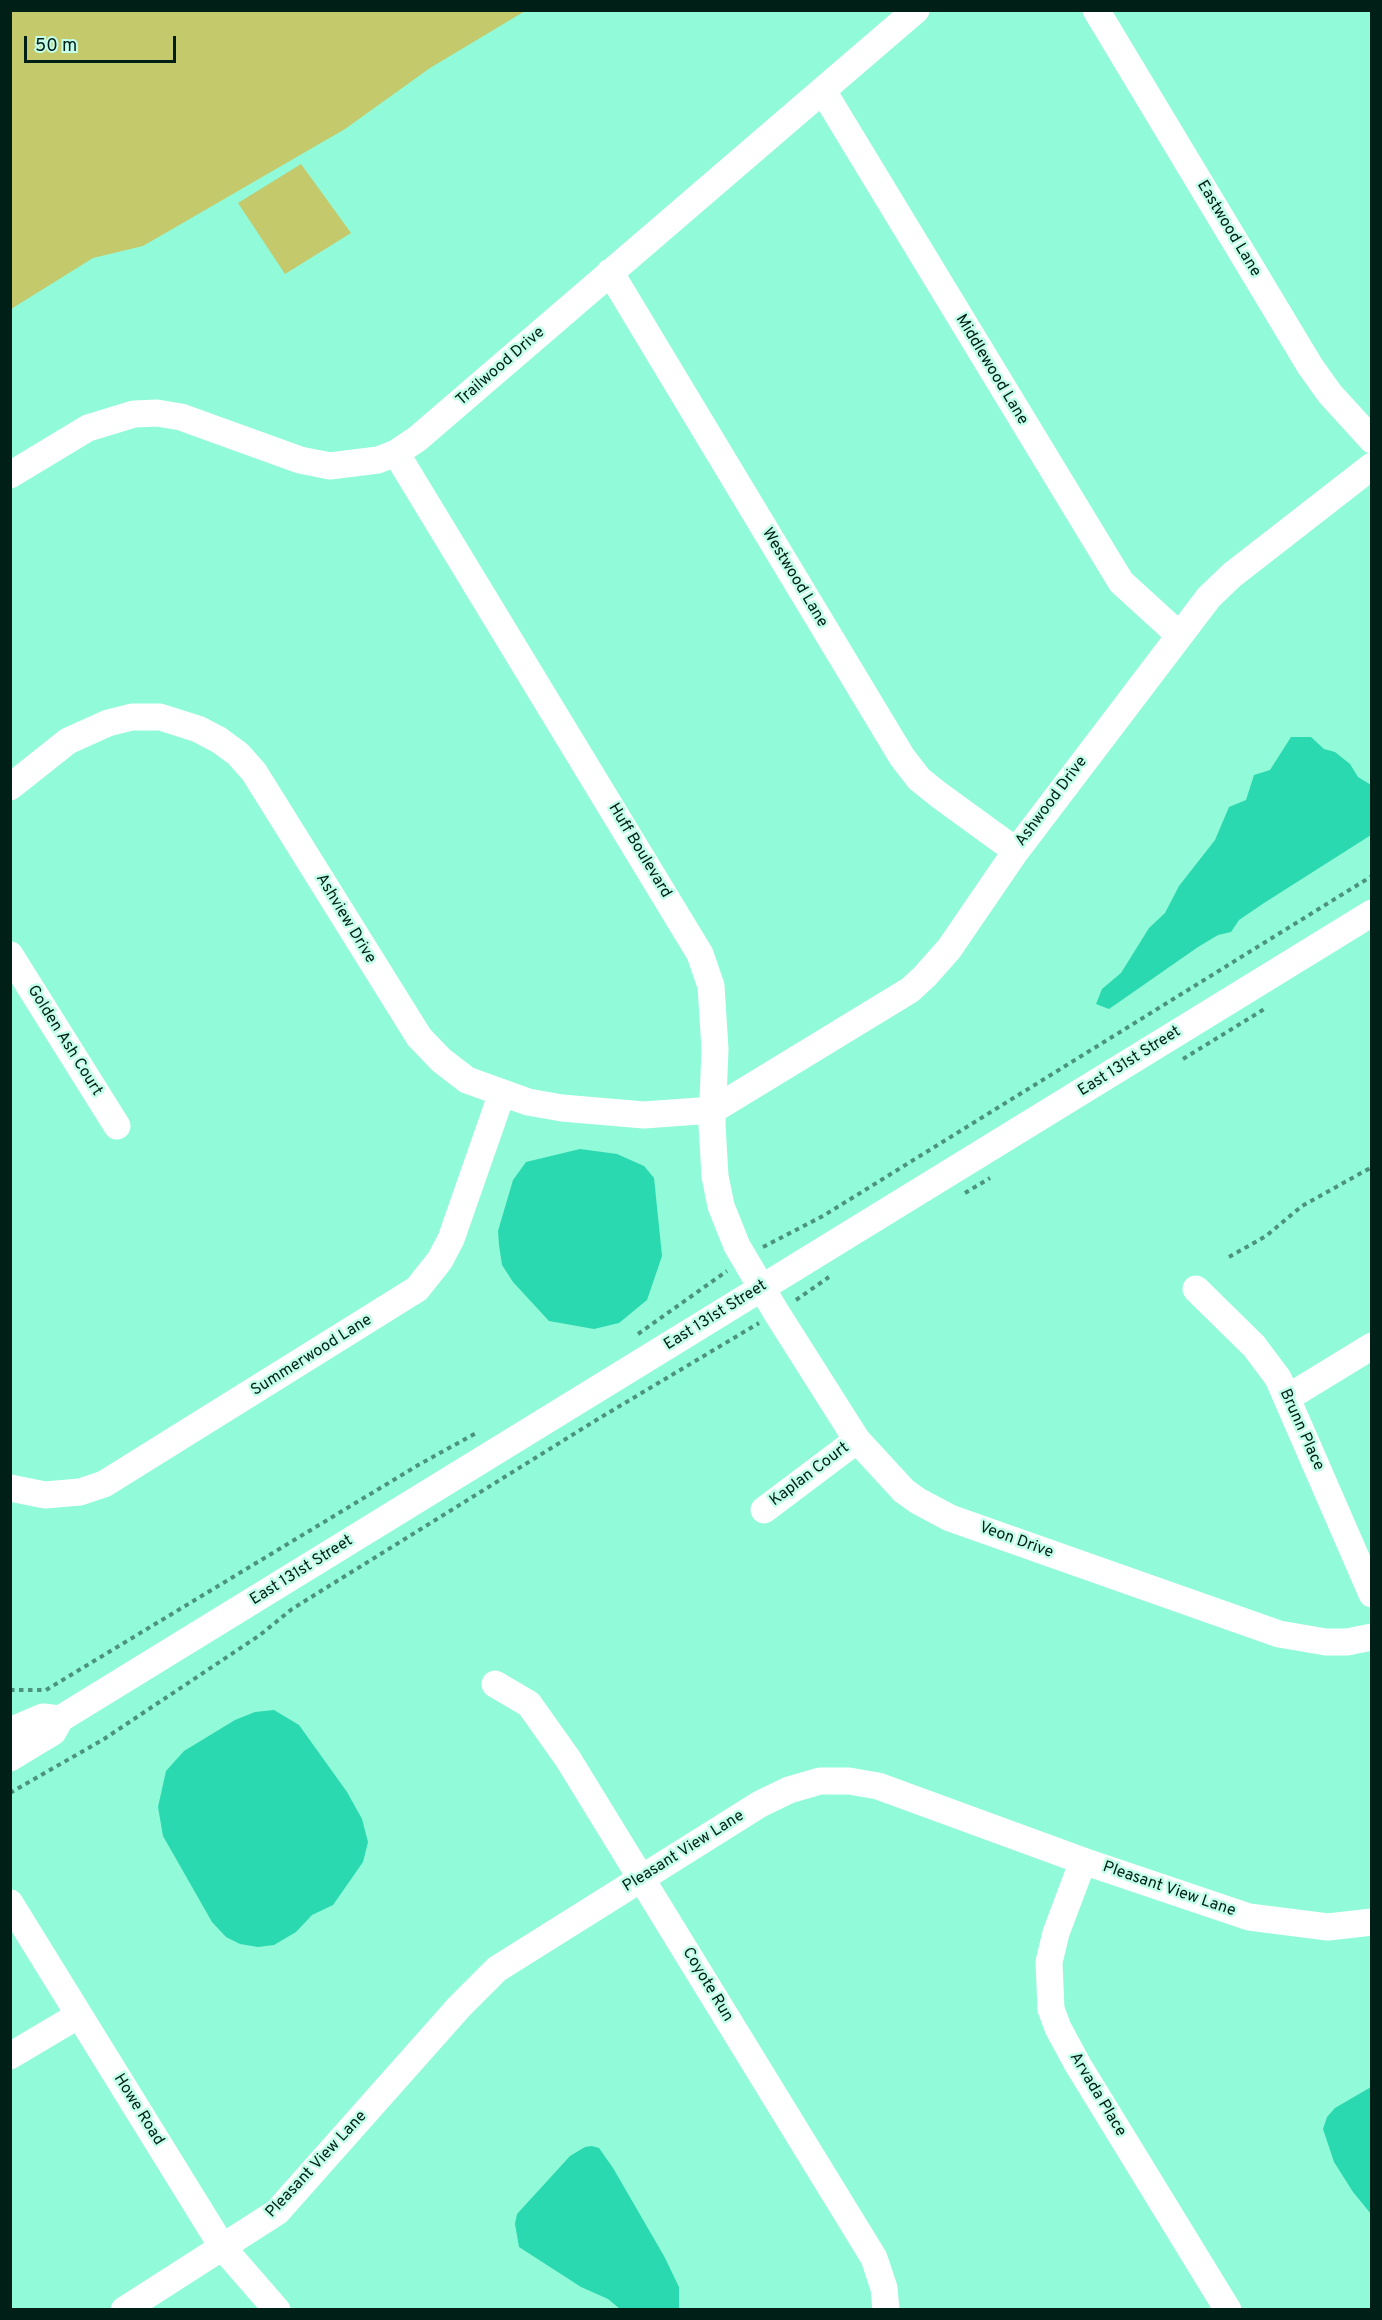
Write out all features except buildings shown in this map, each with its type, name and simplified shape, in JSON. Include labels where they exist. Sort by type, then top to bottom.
[{"type":"street","name":"Trailwood Drive","points":[[10,475],[88,428],[111,419],[134,414],[157,413],[181,417],[300,460],[330,466],[378,460],[396,453],[417,439],[916,10]]},
{"type":"street","name":"Eastwood Lane","points":[[1096,10],[1310,366],[1330,394],[1371,440]]},
{"type":"street","name":"Middlewood Lane","points":[[822,91],[1121,582],[1179,634]]},
{"type":"street","name":"Westwood Lane","points":[[610,273],[902,757],[919,778],[939,795],[1016,851]]},
{"type":"street","name":"Huff Boulevard","points":[[396,453],[700,954],[711,986],[715,1049],[712,1110],[715,1176],[721,1206],[730,1230],[763,1287]]},
{"type":"street","name":"Ashwood Drive","points":[[712,1110],[910,990],[949,949],[1016,851],[1209,597],[1232,575],[1371,466]]},
{"type":"street","name":"Ashview Drive","points":[[10,787],[68,741],[87,730],[132,717],[160,717],[181,722],[219,740],[238,754],[254,772],[419,1037],[441,1060],[467,1080],[528,1102],[562,1108],[644,1115],[712,1110]]},
{"type":"street","name":"East 131st Street","points":[[10,1758],[52,1732],[60,1719],[1371,913]]},
{"type":"street","name":"Golden Ash Court","points":[[10,955],[117,1126]]},
{"type":"street","name":"Summerwood Lane","points":[[10,1488],[45,1495],[80,1492],[104,1484],[417,1289],[440,1260],[451,1239],[502,1093]]},
{"type":"street","name":"Veon Drive","points":[[763,1287],[776,1312],[857,1440],[904,1491],[918,1501],[950,1518],[1279,1635],[1326,1642],[1347,1642],[1371,1637]]},
{"type":"street","name":"Brunn Place","points":[[1196,1289],[1254,1346],[1278,1378],[1371,1594]]},
{"type":"street","points":[[1287,1398],[1371,1346]]},
{"type":"street","name":"Kaplan Court","points":[[764,1510],[857,1440]]},
{"type":"street","name":"Coyote Run","points":[[495,1684],[529,1704],[540,1716],[642,1879],[874,2258],[884,2288],[886,2310]]},
{"type":"street","name":"East 131st Street","points":[[10,1731],[43,1717],[60,1719]]},
{"type":"street","name":"Pleasant View Lane","points":[[124,2310],[278,2212],[459,2007],[497,1969],[760,1804],[789,1790],[820,1781],[849,1781],[878,1786],[1083,1861],[1249,1917],[1328,1927],[1371,1922]]},
{"type":"street","name":"Arvada Place","points":[[1083,1861],[1056,1933],[1049,1962],[1051,2009],[1058,2028],[1078,2065],[1228,2310]]},
{"type":"street","name":"Howe Road","points":[[10,1903],[223,2248],[277,2310]]},
{"type":"street","points":[[10,2056],[79,2015]]},
{"type":"path","points":[[637,1335],[709,1282],[746,1260],[771,1241],[823,1216],[1371,876]]},
{"type":"path","points":[[1178,1062],[1270,1005]]},
{"type":"path","points":[[1229,1257],[1266,1236],[1302,1206],[1371,1167]]},
{"type":"path","points":[[960,1196],[995,1174]]},
{"type":"path","points":[[10,1793],[104,1739],[260,1635],[292,1609],[810,1291],[837,1270]]},
{"type":"path","points":[[10,1690],[46,1690],[420,1464],[488,1427]]},
{"type":"shaded area","points":[[11,10],[525,11],[430,68],[345,129],[143,246],[93,258],[11,309]]},
{"type":"shaded area","points":[[301,164],[351,233],[285,274],[238,203]]},
{"type":"shaded area","points":[[1291,737],[1311,737],[1324,749],[1335,752],[1350,764],[1358,777],[1371,785],[1371,835],[1239,920],[1231,932],[1218,935],[1198,947],[1109,1009],[1096,1004],[1102,989],[1121,973],[1149,928],[1165,913],[1179,886],[1215,840],[1229,807],[1246,800],[1254,775],[1270,770]]},
{"type":"shaded area","points":[[580,1149],[617,1154],[644,1166],[654,1178],[662,1256],[647,1300],[619,1323],[594,1329],[549,1321],[513,1282],[502,1265],[499,1245],[498,1231],[513,1180],[526,1162]]},
{"type":"shaded area","points":[[274,1710],[299,1725],[347,1792],[362,1819],[368,1842],[363,1862],[333,1905],[312,1915],[296,1932],[274,1945],[258,1947],[240,1944],[226,1937],[212,1922],[163,1836],[158,1807],[166,1771],[184,1751],[235,1720],[255,1712]]},
{"type":"shaded area","points":[[1371,2087],[1371,2214],[1353,2192],[1334,2162],[1323,2129],[1327,2117],[1335,2108]]},
{"type":"shaded area","points":[[585,2147],[599,2148],[613,2168],[664,2256],[679,2287],[679,2308],[620,2309],[608,2299],[581,2287],[519,2247],[515,2224],[517,2214],[570,2156]]}]
